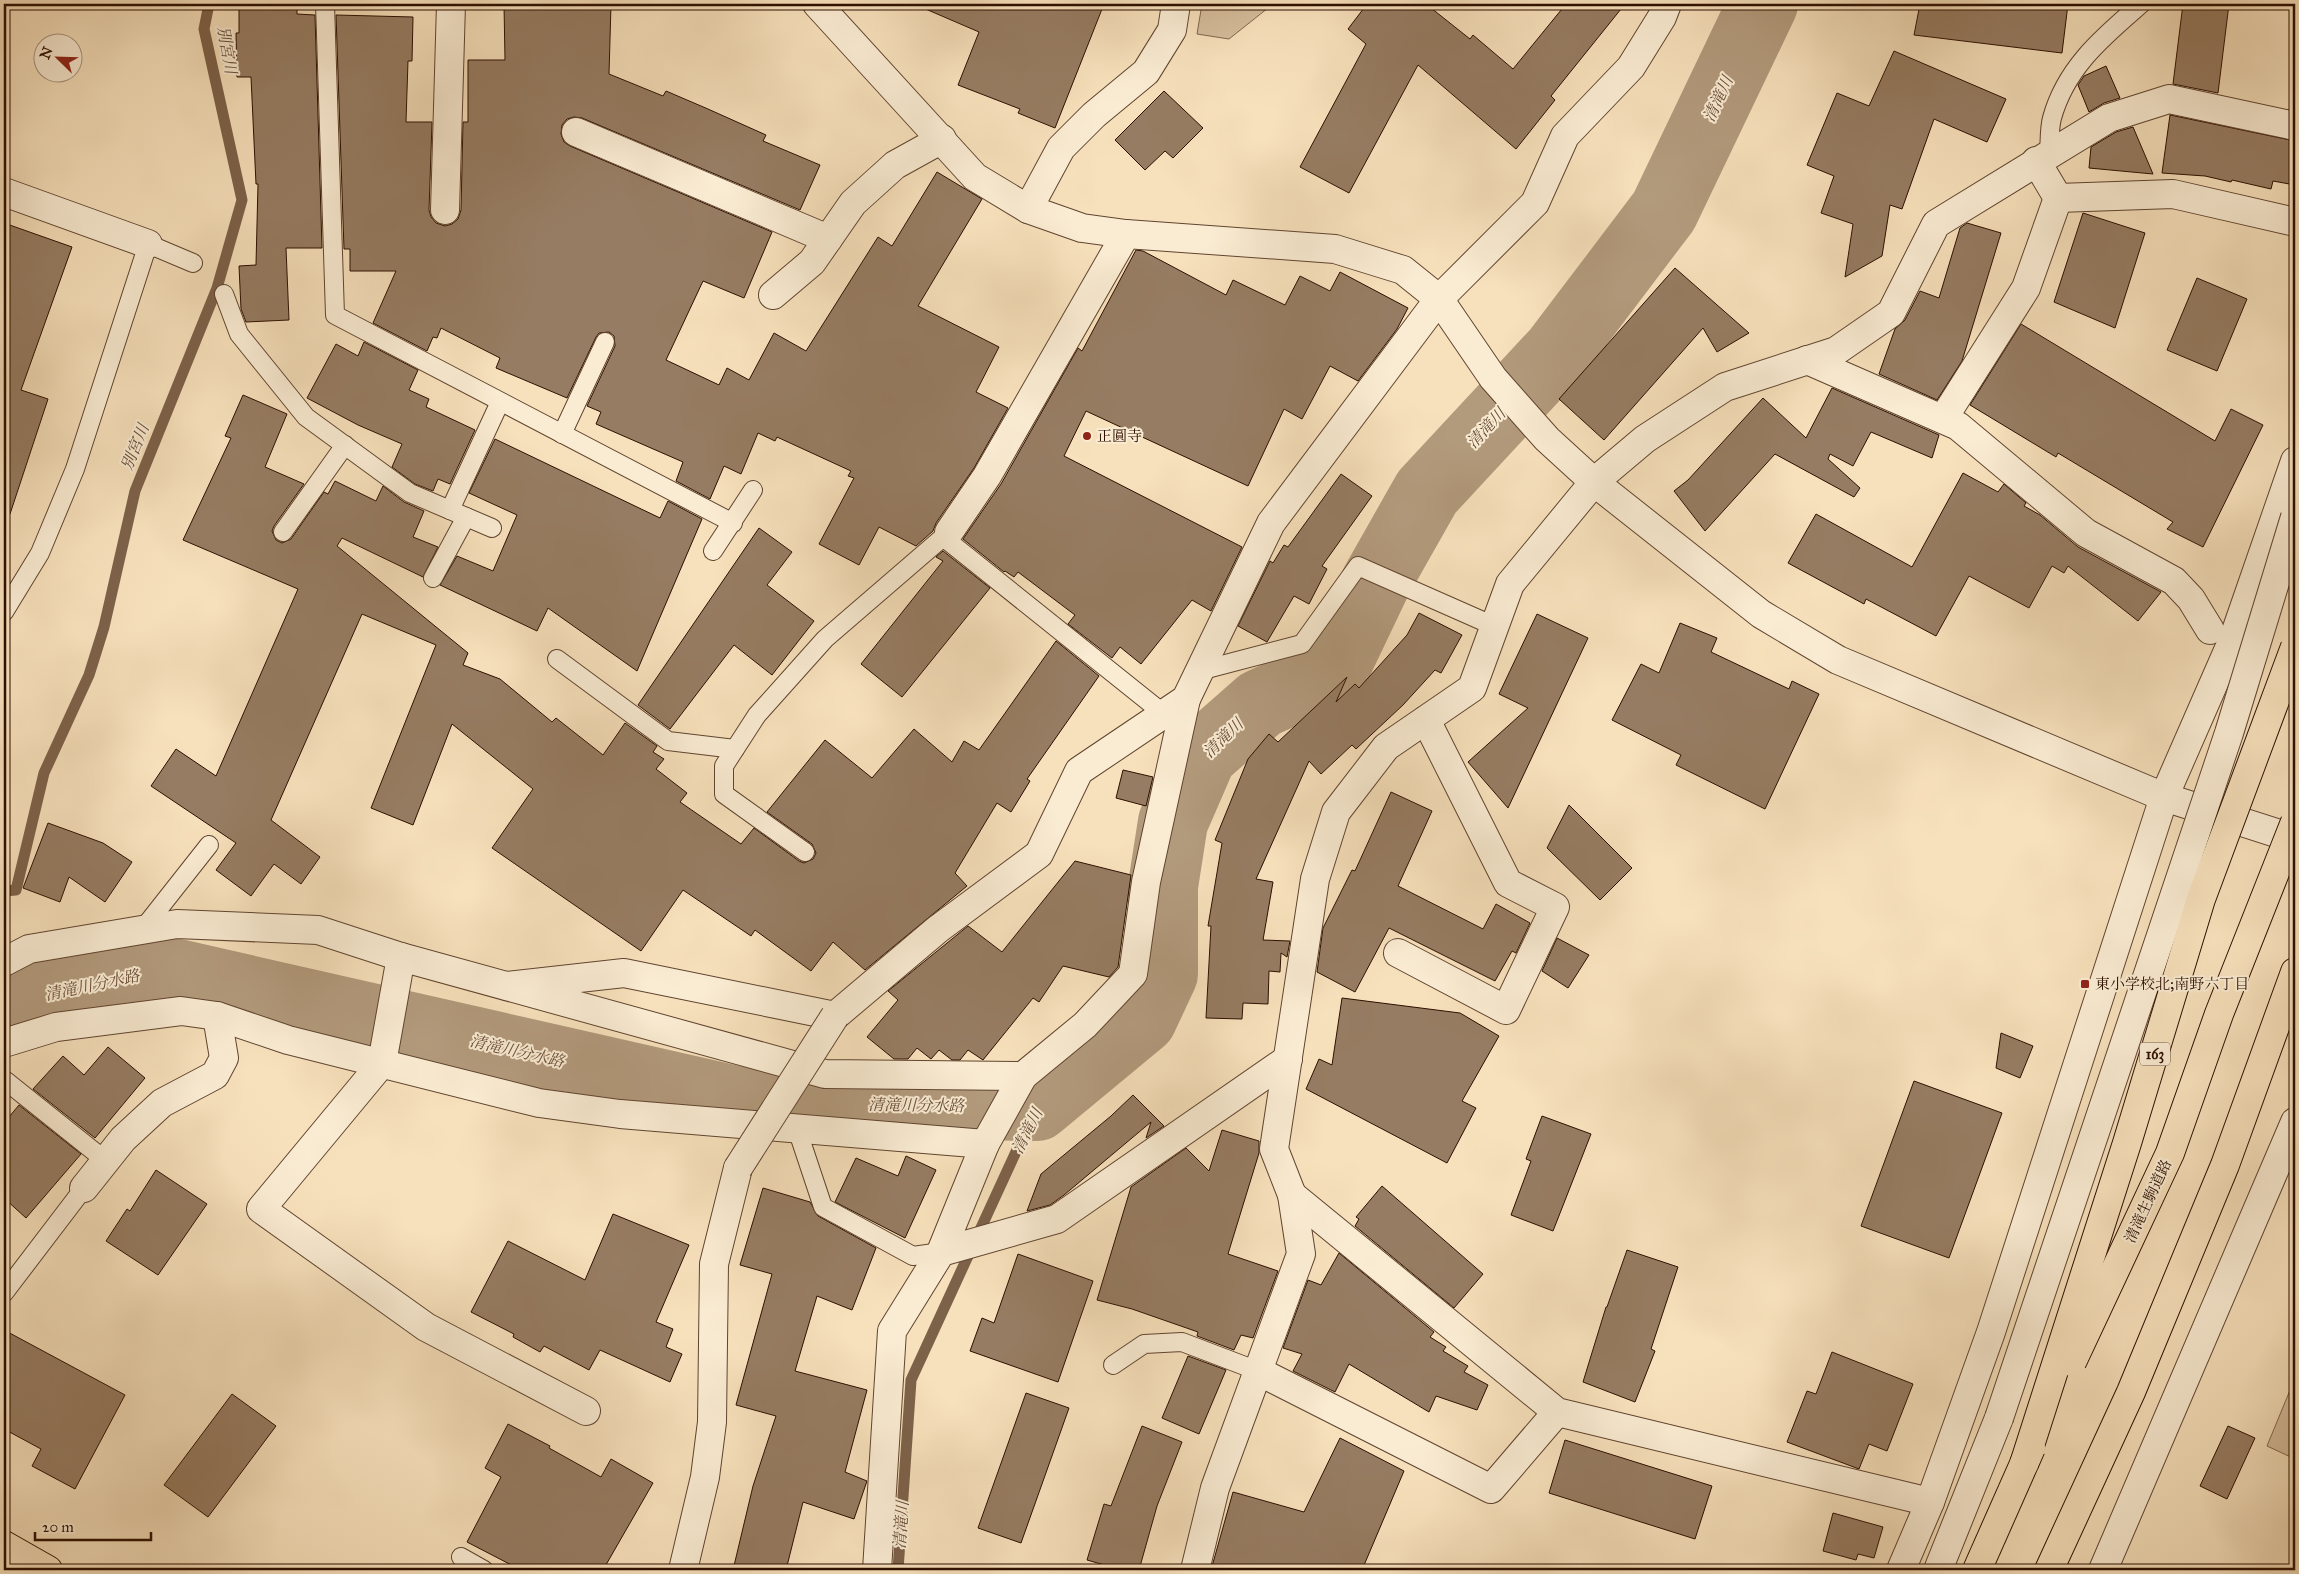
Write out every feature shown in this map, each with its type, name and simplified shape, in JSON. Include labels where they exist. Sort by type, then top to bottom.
[{"type":"main road","name":"163","points":[[2024,1464],[2127,1143],[2202,899],[2295,647]]},
{"type":"main road","name":"清滝生駒道路","points":[[1977,1570],[2024,1464],[2170,1153],[2219,1014],[2295,822]]},
{"type":"main road","points":[[2049,1570],[2131,1392],[2218,1183],[2295,972]]},
{"type":"main road","points":[[4,1545],[48,1570]]},
{"type":"street","points":[[445,210],[451,4]]},
{"type":"street","points":[[817,4],[942,139],[974,177],[1028,209],[1082,228],[1126,234],[1335,249],[1403,270],[1438,299],[1493,378],[1547,439],[1594,482],[1761,614],[1838,660],[2164,797],[2295,839]]},
{"type":"street","points":[[1028,209],[1062,148],[1094,115],[1146,72],[1172,30],[1176,4]]},
{"type":"street","points":[[683,1570],[705,1477],[712,1422],[714,1264],[738,1168],[835,1016],[938,929],[1039,854],[1079,771],[1175,706],[1199,670],[1271,523],[1438,299],[1535,203],[1565,136],[1632,67],[1662,17],[1667,4]]},
{"type":"street","points":[[1195,1570],[1215,1488],[1301,1254],[1292,1195],[1274,1149],[1315,878],[1336,812],[1386,747],[1472,688],[1510,584],[1594,482],[1645,439],[1725,387],[1836,351],[1891,313],[1936,224],[2043,157],[2110,118],[2169,99],[2295,126]]},
{"type":"street","points":[[576,132],[828,239]]},
{"type":"street","points":[[773,295],[812,262],[853,203],[895,165],[942,139]]},
{"type":"street","points":[[1943,419],[2026,288],[2058,198],[2043,157]]},
{"type":"street","points":[[4,192],[148,244]]},
{"type":"street","points":[[2058,198],[2172,194],[2295,222]]},
{"type":"street","points":[[946,534],[987,476],[1126,234]]},
{"type":"street","points":[[1807,360],[1958,426],[2086,533],[2174,581],[2191,599],[2210,630]]},
{"type":"street","points":[[1902,1570],[1930,1502],[1991,1332],[2164,797],[2234,637],[2295,461]]},
{"type":"street","points":[[1938,1570],[1999,1418],[2229,733],[2295,517]]},
{"type":"street","points":[[877,1570],[892,1331],[950,1249],[989,1136],[1019,1084],[1085,1025],[1133,974],[1175,706]]},
{"type":"street","points":[[1398,953],[1506,1010],[1555,907],[1508,883],[1426,720]]},
{"type":"street","points":[[4,962],[29,949],[177,924],[318,930],[401,956],[824,1074],[1019,1084]]},
{"type":"street","points":[[401,956],[384,1053],[261,1209],[426,1327],[586,1411]]},
{"type":"street","points":[[507,986],[624,973],[835,1016]]},
{"type":"street","points":[[4,1043],[66,1026],[180,1011],[217,1016],[288,1040],[384,1053],[539,1103],[620,1114],[797,1129],[989,1136]]},
{"type":"street","points":[[84,1188],[123,1139],[162,1103],[215,1075],[224,1058],[217,1016]]},
{"type":"street","points":[[950,1249],[1057,1219],[1288,1059]]},
{"type":"street","points":[[2103,1570],[2295,1122]]},
{"type":"street","points":[[1292,1195],[1557,1412],[1930,1502]]},
{"type":"street","points":[[1258,1371],[1491,1489],[1557,1412]]},
{"type":"lane","points":[[325,4],[335,315],[733,523]]},
{"type":"lane","points":[[2043,157],[2052,119],[2068,78],[2096,43],[2141,4]]},
{"type":"lane","points":[[4,610],[40,553],[75,470],[148,244],[193,263]]},
{"type":"lane","points":[[224,294],[240,334],[306,416],[410,493],[492,528]]},
{"type":"lane","points":[[562,434],[605,342]]},
{"type":"lane","points":[[450,510],[500,402]]},
{"type":"lane","points":[[283,532],[344,444]]},
{"type":"lane","points":[[713,551],[753,490]]},
{"type":"lane","points":[[433,578],[466,517]]},
{"type":"lane","points":[[806,852],[724,794],[724,766],[757,715],[825,639],[946,534],[1175,706]]},
{"type":"lane","points":[[1199,670],[1302,644],[1358,566],[1494,626]]},
{"type":"lane","points":[[557,659],[668,741],[735,749]]},
{"type":"lane","points":[[142,930],[209,845]]},
{"type":"lane","points":[[6,1081],[106,1161]]},
{"type":"lane","points":[[797,1129],[823,1207],[913,1256],[950,1249]]},
{"type":"lane","points":[[4,1293],[84,1188]]},
{"type":"lane","points":[[1113,1365],[1144,1344],[1182,1342],[1258,1371]]},
{"type":"lane","points":[[461,1557],[484,1570]]},
{"type":"shaded area","points":[[1202,4],[1273,4],[1229,39],[1197,34]]},
{"type":"shaded area","points":[[2295,1378],[2295,1459],[2267,1446]]},
{"type":"building","points":[[239,4],[297,4],[297,14],[315,15],[322,248],[286,248],[289,320],[246,322],[241,309],[239,266],[256,265],[258,184],[256,184],[251,77],[237,77],[236,33],[239,33]]},
{"type":"building","points":[[504,4],[611,4],[609,74],[663,96],[666,91],[708,109],[766,135],[763,141],[820,165],[800,210],[582,118],[574,117],[567,119],[562,125],[561,134],[564,142],[570,146],[772,232],[744,298],[703,281],[666,360],[719,385],[727,368],[749,380],[774,333],[806,351],[878,237],[892,246],[937,172],[982,199],[918,306],[999,347],[976,392],[1008,408],[974,468],[936,523],[933,531],[916,546],[879,527],[859,565],[819,544],[854,478],[848,476],[851,471],[777,437],[775,441],[758,433],[741,474],[724,466],[710,499],[676,481],[683,462],[596,424],[601,412],[587,406],[615,346],[614,336],[609,332],[599,333],[596,337],[567,398],[496,368],[500,358],[441,328],[437,338],[433,337],[427,351],[373,323],[396,271],[350,271],[350,249],[344,249],[336,15],[413,17],[412,61],[408,61],[406,122],[432,122],[429,210],[431,217],[436,223],[445,226],[452,224],[458,219],[461,210],[463,122],[468,122],[468,60],[505,60]]},
{"type":"building","points":[[914,4],[1104,4],[1055,128],[1018,113],[1020,109],[958,85],[979,32]]},
{"type":"building","points":[[1367,4],[1426,4],[1470,39],[1473,35],[1513,69],[1566,4],[1625,4],[1551,96],[1555,100],[1516,149],[1418,65],[1349,193],[1300,167],[1366,44],[1348,29]]},
{"type":"building","points":[[1920,4],[2068,4],[2062,53],[1914,35]]},
{"type":"building","points":[[2183,4],[2229,4],[2218,93],[2173,84]]},
{"type":"building","points":[[1894,51],[2006,99],[1987,142],[1934,119],[1902,209],[1890,205],[1882,256],[1845,277],[1853,224],[1821,213],[1834,176],[1807,165],[1837,93],[1869,106]]},
{"type":"building","points":[[2106,66],[2120,98],[2104,103],[2089,112],[2078,85],[2084,76]]},
{"type":"building","points":[[1164,91],[1203,128],[1173,158],[1165,151],[1145,170],[1115,140]]},
{"type":"building","points":[[2170,115],[2295,141],[2295,185],[2273,181],[2271,189],[2205,176],[2162,173]]},
{"type":"building","points":[[2133,127],[2153,174],[2089,168],[2091,147],[2116,132]]},
{"type":"building","points":[[2083,213],[2145,233],[2115,328],[2054,302]]},
{"type":"building","points":[[4,223],[72,247],[21,390],[48,399],[10,514],[4,513]]},
{"type":"building","points":[[1967,223],[2001,233],[1962,361],[1937,400],[1879,374],[1895,329],[1905,320],[1920,291],[1939,298],[1960,228]]},
{"type":"building","points":[[1136,250],[1143,251],[1226,295],[1233,280],[1285,305],[1300,276],[1330,291],[1340,272],[1408,308],[1397,329],[1358,381],[1330,366],[1302,419],[1284,409],[1248,486],[1086,411],[1064,456],[1242,547],[1211,611],[1192,600],[1141,664],[1120,647],[1112,658],[1068,624],[1075,615],[1018,572],[1014,577],[1004,572],[963,539],[1001,484],[1078,348],[1082,351]]},
{"type":"building","points":[[1675,268],[1749,333],[1717,352],[1703,328],[1604,440],[1559,399]]},
{"type":"building","points":[[2197,278],[2247,299],[2217,371],[2167,350]]},
{"type":"building","points":[[2021,324],[2215,441],[2231,409],[2263,425],[2203,547],[2167,529],[2173,522],[2058,453],[2056,457],[1970,405]]},
{"type":"building","points":[[364,342],[418,370],[409,390],[429,399],[426,407],[475,430],[450,484],[438,479],[433,491],[415,484],[392,467],[402,444],[358,425],[307,398],[336,344],[358,356]]},
{"type":"building","points":[[1832,388],[1939,435],[1932,458],[1871,432],[1853,466],[1830,454],[1828,459],[1860,488],[1854,497],[1775,454],[1705,531],[1674,491],[1688,480],[1763,398],[1806,438]]},
{"type":"building","points":[[243,395],[287,414],[265,467],[304,484],[274,526],[272,531],[276,540],[282,543],[291,539],[324,492],[328,494],[335,481],[376,501],[383,486],[404,502],[424,511],[413,537],[438,547],[423,577],[342,538],[337,546],[468,653],[463,665],[500,679],[552,722],[556,718],[603,755],[625,723],[657,746],[653,752],[664,759],[656,769],[687,793],[680,802],[741,844],[754,828],[799,861],[804,863],[813,859],[816,853],[812,844],[767,812],[825,740],[872,778],[914,729],[952,762],[964,741],[979,750],[1056,641],[1099,676],[1027,779],[1030,781],[1011,812],[997,803],[955,873],[967,886],[865,970],[833,942],[811,971],[755,930],[751,936],[683,890],[641,951],[492,848],[533,789],[452,724],[413,825],[371,808],[436,645],[362,614],[271,820],[320,857],[301,884],[274,864],[251,896],[216,870],[236,843],[151,786],[176,749],[216,776],[298,589],[183,540],[231,438],[225,436]]},
{"type":"building","points":[[495,439],[660,518],[668,501],[702,519],[637,671],[548,608],[537,631],[440,585],[457,556],[493,571],[517,515],[469,493]]},
{"type":"building","points":[[1963,473],[1998,492],[2004,484],[2026,503],[2024,506],[2040,515],[2078,547],[2161,592],[2138,621],[2068,566],[2064,573],[2052,566],[2029,608],[1969,576],[1936,636],[1866,599],[1864,604],[1788,563],[1816,514],[1912,567]]},
{"type":"building","points":[[1341,474],[1372,496],[1322,566],[1327,569],[1309,604],[1294,596],[1267,642],[1238,626],[1270,561],[1273,563],[1284,545],[1288,547]]},
{"type":"building","points":[[759,528],[792,552],[767,585],[814,621],[772,675],[734,645],[670,729],[638,705]]},
{"type":"building","points":[[943,551],[990,588],[902,697],[861,664],[943,561],[936,557]]},
{"type":"building","points":[[1419,613],[1462,635],[1441,673],[1435,670],[1403,705],[1356,749],[1352,745],[1321,774],[1309,761],[1256,879],[1273,882],[1263,940],[1290,941],[1287,957],[1281,953],[1280,972],[1269,971],[1268,1004],[1243,1003],[1242,1019],[1206,1018],[1211,926],[1208,926],[1222,843],[1215,840],[1248,759],[1269,734],[1278,742],[1347,677],[1336,702],[1355,684],[1359,688],[1407,635]]},
{"type":"building","points":[[1537,614],[1588,638],[1508,808],[1468,762],[1528,708],[1499,694]]},
{"type":"building","points":[[1680,623],[1717,638],[1711,652],[1789,689],[1792,681],[1819,694],[1765,809],[1676,765],[1681,755],[1612,720],[1641,664],[1659,673]]},
{"type":"building","points":[[1123,770],[1153,777],[1146,806],[1116,798]]},
{"type":"building","points":[[1391,792],[1432,811],[1398,886],[1483,929],[1496,904],[1530,923],[1516,953],[1512,951],[1495,981],[1389,928],[1355,992],[1317,972],[1323,928],[1352,870],[1355,871]]},
{"type":"building","points":[[1569,805],[1632,868],[1600,900],[1547,848]]},
{"type":"building","points":[[48,823],[103,843],[132,862],[105,902],[69,877],[60,902],[23,888]]},
{"type":"building","points":[[1075,861],[1131,875],[1118,967],[1109,977],[1063,966],[1039,1002],[1033,998],[983,1060],[968,1050],[960,1060],[952,1060],[939,1050],[931,1059],[917,1048],[908,1059],[894,1059],[867,1037],[898,1000],[888,991],[968,926],[1002,952]]},
{"type":"building","points":[[1557,938],[1589,955],[1568,988],[1542,971]]},
{"type":"building","points":[[1342,998],[1460,1013],[1499,1036],[1462,1101],[1476,1108],[1447,1163],[1306,1089],[1319,1059],[1332,1065]]},
{"type":"building","points":[[2001,1033],[2033,1046],[2020,1078],[1996,1068]]},
{"type":"building","points":[[108,1047],[145,1078],[95,1138],[33,1089],[63,1056],[84,1075]]},
{"type":"building","points":[[1914,1081],[2002,1113],[1949,1258],[1861,1226]]},
{"type":"building","points":[[1133,1095],[1164,1126],[1146,1138],[1151,1122],[1064,1195],[1050,1205],[1027,1211],[1041,1174],[1111,1116]]},
{"type":"building","points":[[19,1105],[81,1154],[26,1218],[4,1198],[4,1123]]},
{"type":"building","points":[[1542,1116],[1591,1134],[1553,1231],[1511,1215],[1531,1161],[1526,1159]]},
{"type":"building","points":[[1222,1130],[1259,1141],[1259,1153],[1228,1254],[1278,1271],[1253,1338],[1241,1335],[1234,1350],[1197,1336],[1198,1332],[1132,1309],[1097,1300],[1131,1187],[1186,1148],[1209,1171]]},
{"type":"building","points":[[906,1156],[936,1170],[905,1238],[835,1202],[856,1158],[898,1176]]},
{"type":"building","points":[[156,1170],[207,1204],[158,1275],[106,1241],[127,1209],[130,1211]]},
{"type":"building","points":[[1382,1186],[1483,1274],[1454,1308],[1355,1226],[1359,1219],[1356,1217]]},
{"type":"building","points":[[763,1188],[810,1202],[818,1216],[876,1248],[852,1310],[817,1296],[795,1371],[867,1390],[845,1472],[867,1481],[854,1519],[803,1502],[786,1570],[733,1570],[753,1486],[776,1416],[736,1405],[772,1274],[740,1265]]},
{"type":"building","points":[[613,1214],[689,1245],[656,1322],[673,1329],[666,1347],[682,1354],[670,1382],[600,1350],[589,1370],[544,1346],[540,1352],[513,1337],[514,1334],[471,1312],[508,1241],[585,1280]]},
{"type":"building","points":[[1627,1250],[1678,1267],[1651,1349],[1655,1351],[1635,1402],[1583,1382],[1606,1307]]},
{"type":"building","points":[[1339,1253],[1434,1332],[1430,1337],[1446,1347],[1443,1351],[1468,1366],[1464,1372],[1488,1385],[1477,1410],[1436,1396],[1429,1412],[1349,1364],[1335,1392],[1293,1371],[1302,1354],[1283,1348],[1308,1280],[1321,1285]]},
{"type":"building","points":[[1018,1254],[1093,1281],[1058,1382],[970,1351],[982,1318],[994,1323]]},
{"type":"building","points":[[4,1330],[125,1395],[75,1489],[32,1466],[41,1449],[4,1429]]},
{"type":"building","points":[[1832,1352],[1913,1384],[1887,1451],[1869,1444],[1859,1469],[1787,1442],[1807,1391],[1816,1394]]},
{"type":"building","points":[[1188,1356],[1226,1370],[1199,1434],[1162,1418]]},
{"type":"building","points":[[1026,1393],[1069,1408],[1021,1543],[978,1528]]},
{"type":"building","points":[[232,1394],[276,1426],[208,1517],[164,1485]]},
{"type":"building","points":[[508,1424],[550,1446],[549,1448],[601,1477],[611,1459],[653,1483],[603,1570],[521,1570],[467,1542],[501,1477],[485,1468]]},
{"type":"building","points":[[1142,1426],[1182,1442],[1157,1506],[1139,1570],[1122,1570],[1087,1560],[1104,1504],[1111,1506]]},
{"type":"building","points":[[2228,1426],[2255,1438],[2227,1499],[2200,1486]]},
{"type":"building","points":[[1340,1438],[1404,1471],[1362,1570],[1211,1570],[1233,1492],[1304,1512]]},
{"type":"building","points":[[1565,1440],[1712,1486],[1695,1539],[1549,1493]]},
{"type":"building","points":[[1833,1513],[1883,1527],[1874,1558],[1858,1554],[1856,1560],[1823,1551]]},
{"type":"waterway","name":"別宮川","points":[[4,891],[16,890],[44,773],[89,675],[104,627],[135,491],[217,288],[242,200],[204,29],[209,4]]},
{"type":"waterway","name":"清滝川","points":[[4,1005],[115,977],[168,972],[740,1102],[1037,1106],[1142,1019],[1163,974],[1163,886],[1173,822],[1202,755],[1260,704],[1334,670],[1376,582],[1427,492],[1558,351],[1664,211],[1763,4]]},
{"type":"waterway","name":"清滝川","points":[[898,1570],[911,1380],[1037,1106]]},
{"type":"place","name":"正圓寺","points":[[1087,436]]},
{"type":"place","name":"東小学校北;南野六丁目","points":[[2085,984]]},
{"type":"water label","name":"清滝川分水路","points":[[92,985]]},
{"type":"water label","name":"清滝川分水路","points":[[517,1051]]},
{"type":"water label","name":"清滝川分水路","points":[[916,1105]]}]
